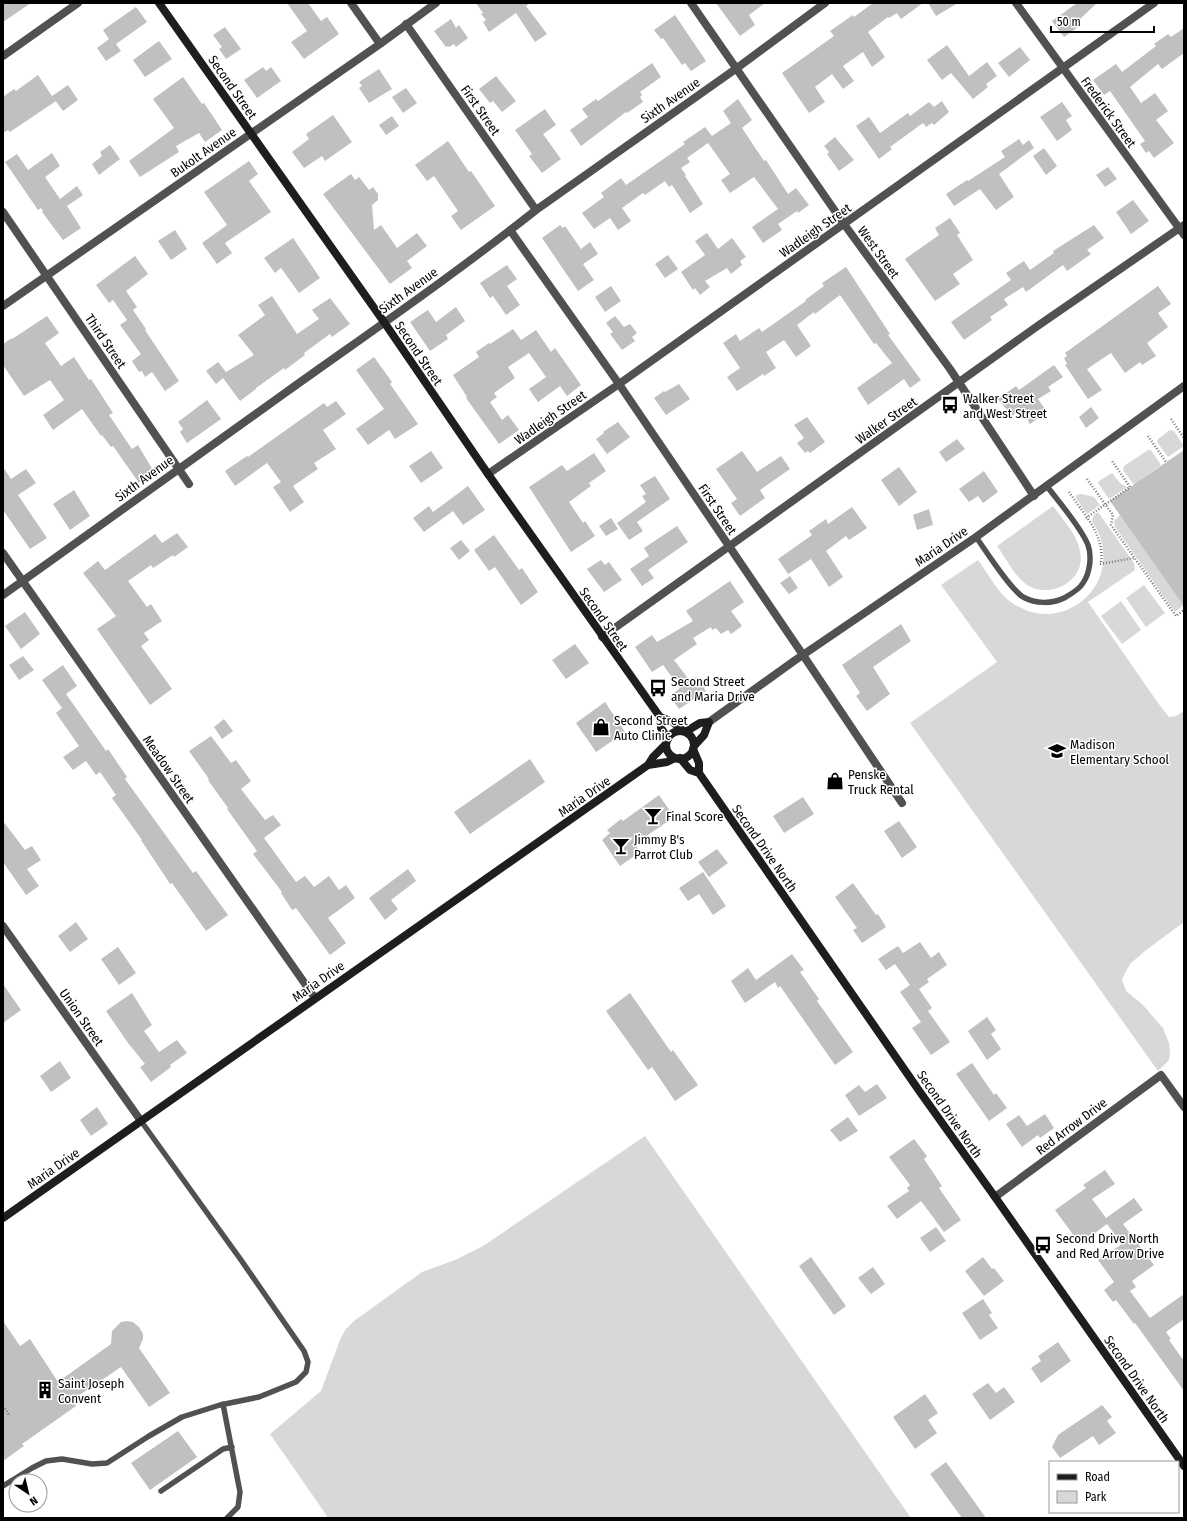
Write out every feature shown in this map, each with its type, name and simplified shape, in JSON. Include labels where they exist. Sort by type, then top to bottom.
[{"type":"street","points":[[3,56],[78,3]]},
{"type":"street","name":"Second Street","points":[[159,3],[384,322],[602,637],[660,717]]},
{"type":"street","points":[[351,3],[380,44]]},
{"type":"street","name":"Bukolt Avenue","points":[[3,306],[380,44],[436,3]]},
{"type":"street","name":"West Street","points":[[691,3],[844,224],[959,383],[1034,496]]},
{"type":"street","name":"Sixth Avenue","points":[[3,595],[23,582],[178,468],[384,322],[536,210],[737,68],[825,3]]},
{"type":"street","name":"Frederick Street","points":[[1016,3],[1182,229]]},
{"type":"street","name":"Wadleigh Street","points":[[488,474],[619,384],[1154,3]]},
{"type":"street","name":"First Street","points":[[406,24],[536,210]]},
{"type":"street","name":"Third Street","points":[[3,212],[189,484]]},
{"type":"street","name":"Walker Street","points":[[602,637],[1073,301],[1182,229]]},
{"type":"street","name":"First Street","points":[[510,230],[619,384],[902,803]]},
{"type":"street","name":"Maria Drive","points":[[709,722],[803,655],[1034,496],[1046,485],[1184,386]]},
{"type":"street","name":"Meadow Street","points":[[3,553],[315,998]]},
{"type":"street","points":[[660,717],[673,722],[684,731],[692,737],[699,763],[699,773],[690,770],[678,758],[670,754],[661,728],[660,717]]},
{"type":"street","points":[[709,722],[704,736],[694,747],[691,754],[687,757],[648,765],[653,757],[667,742],[672,733],[676,731],[684,731],[700,723],[709,722]]},
{"type":"street","name":"Maria Drive","points":[[3,1218],[648,765]]},
{"type":"street","name":"Second Drive North","points":[[699,773],[920,1092],[1184,1466]]},
{"type":"street","name":"Union Street","points":[[3,926],[141,1121]]},
{"type":"street","name":"Red Arrow Drive","points":[[995,1197],[1161,1075],[1184,1107]]},
{"type":"lane","points":[[976,537],[1023,597],[1047,603],[1073,594],[1083,583],[1088,572],[1090,559],[1088,546],[1082,534],[1046,485]]},
{"type":"lane","points":[[3,1486],[46,1461],[62,1458],[92,1464],[107,1463],[182,1417],[224,1404],[259,1397],[296,1382],[306,1372],[308,1362],[304,1351],[241,1260],[141,1121]]},
{"type":"lane","points":[[224,1404],[240,1492],[238,1507],[227,1518]]},
{"type":"lane","points":[[161,1492],[223,1449],[232,1447]]},
{"type":"path","points":[[1171,419],[1184,438]]},
{"type":"path","points":[[1148,436],[1166,462]]},
{"type":"path","points":[[1086,518],[1130,487],[1112,461]]},
{"type":"path","points":[[1088,479],[1113,515],[1111,525],[1176,616],[1184,610]]},
{"type":"path","points":[[1069,492],[1096,534],[1102,555],[1100,569]]},
{"type":"path","points":[[1100,564],[1134,558]]},
{"type":"path","points":[[3,1406],[10,1416]]},
{"type":"green space","points":[[1170,430],[1174,431],[1184,446],[1168,457],[1157,442],[1158,439]]},
{"type":"green space","points":[[1148,450],[1151,450],[1161,465],[1134,485],[1123,470],[1124,466]]},
{"type":"green space","points":[[1112,473],[1120,483],[1127,487],[1109,499],[1098,483]]},
{"type":"green space","points":[[1081,494],[1094,497],[1100,505],[1087,514],[1076,498],[1076,495]]},
{"type":"green space","points":[[1053,506],[1076,539],[1080,551],[1081,561],[1078,571],[1073,578],[1065,584],[1046,590],[1036,589],[1027,585],[1019,578],[997,546]]},
{"type":"green space","name":"Madison Elementary School","points":[[1098,512],[1134,563],[1135,570],[1088,602],[1169,717],[1176,716],[1184,711],[1184,922],[1130,964],[1122,979],[1126,991],[1142,1004],[1163,1028],[1169,1043],[1169,1060],[1158,1071],[910,723],[997,662],[941,585],[978,560],[1003,595],[1017,606],[1028,611],[1042,614],[1056,613],[1069,609],[1081,602],[1091,592],[1098,580],[1102,567],[1102,544],[1092,521],[1093,516]]},
{"type":"green space","points":[[1120,515],[1184,605],[1175,612],[1115,527],[1114,521]]},
{"type":"green space","points":[[1144,585],[1165,613],[1146,627],[1126,598]]},
{"type":"green space","points":[[1121,601],[1141,630],[1122,644],[1101,616]]},
{"type":"green space","points":[[645,1136],[911,1518],[324,1518],[327,1516],[270,1434],[321,1391],[345,1330],[354,1321],[422,1272],[455,1260],[483,1246]]},
{"type":"building","points":[[3,3],[31,3],[3,22]]},
{"type":"building","points":[[287,3],[308,3],[321,21],[327,17],[339,34],[304,59],[291,42],[307,31]]},
{"type":"building","points":[[476,3],[530,3],[526,6],[547,34],[535,42],[516,13],[489,32],[483,22],[486,20],[481,14],[483,13]]},
{"type":"building","points":[[716,3],[765,3],[749,15],[755,25],[740,36]]},
{"type":"building","points":[[873,3],[923,3],[901,19],[897,13],[889,18],[888,17],[868,32],[885,57],[872,67],[863,52],[843,66],[854,81],[843,89],[832,74],[815,87],[825,102],[809,113],[782,73],[834,36],[830,31],[853,15],[854,17]]},
{"type":"building","points":[[928,3],[958,3],[936,16]]},
{"type":"building","points":[[1077,3],[1097,3],[1078,21],[1081,25],[1064,37],[1052,21]]},
{"type":"building","points":[[136,7],[147,22],[116,44],[121,51],[106,61],[97,48],[109,39],[103,30]]},
{"type":"building","points":[[675,15],[706,61],[691,71],[685,63],[682,65],[663,38],[661,39],[654,30]]},
{"type":"building","points":[[451,19],[456,28],[459,25],[468,38],[456,47],[454,44],[446,47],[434,31]]},
{"type":"building","points":[[225,27],[241,49],[226,59],[219,49],[222,47],[213,35]]},
{"type":"building","points":[[1184,28],[1184,53],[1162,69],[1158,64],[1130,87],[1141,103],[1155,93],[1168,111],[1156,120],[1174,143],[1154,158],[1149,151],[1146,153],[1140,144],[1145,141],[1110,91],[1104,95],[1093,80],[1116,64],[1122,72],[1156,46],[1154,44],[1168,34],[1171,37]]},
{"type":"building","points":[[159,41],[172,59],[145,77],[133,60]]},
{"type":"building","points":[[947,45],[969,76],[987,62],[997,76],[986,84],[988,87],[973,99],[951,73],[942,80],[927,60]]},
{"type":"building","points":[[1020,47],[1030,60],[1009,77],[998,63]]},
{"type":"building","points":[[652,63],[661,77],[640,92],[642,95],[640,97],[643,102],[627,113],[626,112],[581,146],[570,130],[588,117],[582,109],[596,99],[598,101]]},
{"type":"building","points":[[263,67],[266,71],[271,67],[281,81],[257,98],[244,80]]},
{"type":"building","points":[[379,69],[392,89],[369,103],[359,88],[362,86],[359,82]]},
{"type":"building","points":[[38,75],[52,96],[68,85],[78,100],[63,111],[56,101],[10,132],[8,130],[3,133],[3,97],[14,89],[16,91]]},
{"type":"building","points":[[496,76],[516,101],[502,112],[493,101],[490,103],[479,89]]},
{"type":"building","points":[[183,77],[202,104],[204,103],[222,130],[205,142],[199,133],[176,146],[179,152],[140,177],[129,161],[174,128],[153,99]]},
{"type":"building","points":[[406,88],[417,103],[403,113],[392,97]]},
{"type":"building","points":[[738,99],[752,120],[742,128],[764,161],[766,160],[788,194],[796,188],[809,205],[778,224],[782,230],[763,243],[752,227],[778,209],[754,177],[730,193],[721,180],[730,174],[708,143],[687,158],[690,162],[681,168],[703,204],[690,213],[672,185],[669,187],[665,181],[645,195],[643,193],[622,208],[631,221],[618,230],[610,218],[594,229],[582,213],[604,197],[601,193],[621,178],[626,185],[685,144],[683,142],[705,127],[712,136],[731,123],[723,111]]},
{"type":"building","points":[[942,101],[949,112],[934,125],[932,123],[926,127],[923,123],[890,147],[892,149],[879,159],[856,126],[869,117],[880,133],[908,113],[910,116],[929,102],[934,107]]},
{"type":"building","points":[[1062,102],[1072,116],[1066,120],[1072,130],[1057,141],[1040,117]]},
{"type":"building","points":[[545,109],[556,125],[543,134],[561,159],[542,173],[529,156],[532,154],[515,130]]},
{"type":"building","points":[[333,115],[352,142],[325,161],[322,156],[304,168],[292,152],[309,139],[306,134]]},
{"type":"building","points":[[392,116],[399,126],[386,135],[379,125]]},
{"type":"building","points":[[835,137],[854,160],[839,171],[827,154],[829,152],[824,146]]},
{"type":"building","points":[[1019,139],[1023,145],[1029,140],[1034,148],[999,174],[1014,197],[996,210],[980,189],[954,206],[946,194],[1005,157],[1001,151]]},
{"type":"building","points":[[448,141],[495,206],[461,230],[451,216],[458,211],[434,176],[427,181],[415,165]]},
{"type":"building","points":[[110,145],[120,159],[99,175],[92,164],[102,156],[100,152]]},
{"type":"building","points":[[1044,148],[1057,166],[1046,175],[1033,156]]},
{"type":"building","points":[[52,153],[60,166],[45,177],[60,199],[77,186],[83,195],[67,206],[81,228],[63,240],[42,212],[43,211],[41,208],[38,210],[5,162],[17,154],[28,170]]},
{"type":"building","points":[[249,161],[258,174],[249,181],[271,212],[225,243],[232,253],[217,264],[202,243],[227,225],[204,192]]},
{"type":"building","points":[[1108,167],[1117,179],[1105,187],[1096,175]]},
{"type":"building","points":[[351,174],[355,180],[359,177],[369,190],[373,187],[378,194],[378,200],[372,205],[374,230],[381,225],[397,248],[417,233],[427,246],[407,261],[412,268],[390,284],[323,194]]},
{"type":"building","points":[[1133,200],[1149,221],[1131,234],[1116,212]]},
{"type":"building","points":[[950,218],[960,233],[957,235],[973,260],[953,274],[960,284],[935,301],[905,259],[939,235],[935,228]]},
{"type":"building","points":[[560,225],[563,228],[565,226],[581,249],[590,242],[598,254],[583,264],[594,280],[578,291],[542,238]]},
{"type":"building","points":[[1094,225],[1104,238],[1087,250],[1091,254],[1067,271],[1063,265],[1026,292],[1023,287],[1004,299],[1008,305],[990,317],[992,320],[964,340],[951,322],[1011,280],[1006,273],[1024,261],[1030,270],[1054,253],[1053,251]]},
{"type":"building","points":[[175,230],[187,249],[171,260],[158,241]]},
{"type":"building","points":[[707,233],[718,249],[732,238],[746,257],[740,261],[742,265],[731,274],[727,268],[705,281],[710,287],[700,295],[695,288],[693,290],[681,272],[705,255],[695,241]]},
{"type":"building","points":[[293,238],[320,278],[299,293],[281,268],[275,273],[264,258]]},
{"type":"building","points":[[668,255],[678,269],[665,278],[655,264]]},
{"type":"building","points":[[135,256],[148,274],[126,291],[137,307],[133,310],[179,381],[165,391],[152,372],[145,377],[142,371],[139,372],[132,361],[141,354],[120,325],[127,320],[113,300],[109,303],[96,285]]},
{"type":"building","points":[[507,265],[517,279],[507,286],[520,305],[506,315],[493,296],[490,298],[480,283]]},
{"type":"building","points":[[846,267],[890,334],[888,335],[921,380],[910,388],[904,379],[868,405],[857,388],[892,363],[876,343],[874,344],[840,295],[815,314],[814,312],[797,325],[811,346],[796,357],[784,340],[766,352],[776,368],[764,376],[763,374],[737,391],[727,377],[740,368],[723,343],[736,334],[740,341],[759,328],[762,332],[806,301],[805,300],[824,286],[822,283]]},
{"type":"building","points":[[611,286],[621,301],[605,312],[595,297]]},
{"type":"building","points":[[1158,286],[1171,304],[1158,313],[1168,327],[1147,343],[1156,356],[1142,365],[1140,362],[1125,373],[1111,353],[1087,369],[1102,390],[1088,399],[1065,365],[1067,364],[1064,358],[1067,356],[1065,353]]},
{"type":"building","points":[[272,296],[297,334],[319,319],[312,310],[330,298],[350,324],[332,337],[330,334],[304,353],[305,355],[285,370],[284,368],[240,401],[223,378],[216,384],[206,371],[218,362],[226,372],[254,355],[238,335],[265,315],[258,305]]},
{"type":"building","points":[[456,307],[465,321],[446,335],[448,339],[430,351],[410,322],[428,310],[436,322]]},
{"type":"building","points":[[47,316],[59,333],[45,343],[61,366],[74,357],[89,380],[91,379],[113,413],[109,415],[132,449],[138,445],[154,472],[139,483],[113,446],[111,447],[102,435],[101,436],[82,409],[53,430],[43,415],[64,400],[50,380],[24,396],[3,365],[3,344]]},
{"type":"building","points":[[615,316],[624,327],[630,324],[637,333],[632,337],[635,341],[622,350],[610,334],[613,332],[606,323]]},
{"type":"building","points":[[513,329],[521,340],[536,330],[551,352],[555,348],[581,385],[567,396],[560,386],[538,402],[529,389],[546,377],[529,353],[508,367],[515,378],[494,393],[497,397],[490,402],[502,420],[508,415],[519,430],[499,444],[466,398],[467,397],[453,375],[479,357],[476,352]]},
{"type":"building","points":[[374,357],[392,382],[390,384],[418,424],[395,439],[389,430],[368,445],[356,429],[384,409],[356,370]]},
{"type":"building","points":[[1054,365],[1063,377],[1048,387],[1051,391],[1038,399],[1047,412],[1030,424],[1021,409],[1012,416],[998,399],[1016,386],[1019,390]]},
{"type":"building","points":[[679,384],[690,399],[666,415],[654,398],[664,391],[665,392]]},
{"type":"building","points":[[207,400],[221,419],[187,443],[180,432],[183,429],[178,422]]},
{"type":"building","points":[[336,401],[346,414],[323,430],[336,449],[314,463],[318,469],[293,486],[304,502],[290,512],[273,487],[281,482],[267,463],[235,486],[225,471],[247,456],[248,457],[324,403],[327,407]]},
{"type":"building","points":[[1091,407],[1099,418],[1086,428],[1079,417]]},
{"type":"building","points":[[807,417],[825,442],[810,453],[808,451],[805,453],[797,443],[804,438],[794,425]]},
{"type":"building","points":[[618,422],[630,437],[607,454],[596,439],[604,433],[603,432]]},
{"type":"building","points":[[957,439],[965,449],[946,462],[939,452]]},
{"type":"building","points":[[1184,450],[1184,606],[1110,501]]},
{"type":"building","points":[[431,451],[443,468],[421,483],[409,466]]},
{"type":"building","points":[[742,451],[757,472],[781,456],[790,469],[760,490],[765,498],[740,516],[731,503],[737,499],[716,469]]},
{"type":"building","points":[[594,453],[606,471],[589,483],[591,486],[569,502],[583,523],[585,521],[595,536],[571,552],[529,487],[562,465],[567,471]]},
{"type":"building","points":[[3,467],[11,479],[26,469],[36,483],[18,495],[47,538],[30,549],[3,510]]},
{"type":"building","points":[[899,467],[917,492],[899,506],[881,480]]},
{"type":"building","points":[[984,471],[998,492],[983,503],[978,496],[969,502],[959,489]]},
{"type":"building","points":[[655,476],[670,499],[637,522],[643,531],[629,540],[617,523],[646,502],[642,496],[646,494],[640,485]]},
{"type":"building","points":[[468,486],[485,510],[463,525],[453,511],[424,532],[413,518],[429,506],[433,512]]},
{"type":"building","points":[[74,490],[90,516],[70,530],[53,504]]},
{"type":"building","points":[[852,507],[867,528],[849,540],[846,536],[826,551],[843,577],[829,587],[811,559],[788,574],[778,559],[812,535],[809,531],[826,519],[828,524]]},
{"type":"building","points":[[929,509],[933,525],[917,530],[913,515]]},
{"type":"building","points":[[611,518],[618,529],[606,536],[599,526]]},
{"type":"building","points":[[677,526],[688,542],[648,570],[654,578],[642,586],[630,569],[649,556],[644,548]]},
{"type":"building","points":[[177,533],[188,547],[174,557],[173,555],[153,568],[151,565],[128,581],[147,607],[151,604],[162,621],[144,633],[149,640],[141,646],[172,689],[150,705],[97,629],[116,616],[83,573],[98,561],[105,570],[155,534],[162,543]]},
{"type":"building","points":[[494,535],[519,570],[522,568],[538,592],[521,605],[495,567],[489,571],[474,550]]},
{"type":"building","points":[[461,540],[470,551],[459,560],[450,548]]},
{"type":"building","points":[[601,560],[605,565],[609,562],[622,580],[604,592],[587,569]]},
{"type":"building","points":[[790,576],[798,588],[789,594],[780,583]]},
{"type":"building","points":[[730,581],[744,602],[731,611],[742,626],[731,634],[728,630],[721,634],[716,628],[712,630],[711,627],[693,638],[697,644],[674,660],[690,681],[696,677],[706,691],[679,709],[670,696],[680,688],[663,665],[652,672],[635,647],[652,635],[657,642],[693,621],[686,611]]},
{"type":"building","points":[[25,612],[40,634],[21,649],[5,626]]},
{"type":"building","points":[[901,624],[911,641],[873,667],[890,694],[867,711],[856,696],[860,693],[842,665]]},
{"type":"building","points":[[575,644],[589,663],[566,679],[552,660]]},
{"type":"building","points":[[23,656],[34,670],[19,680],[9,665]]},
{"type":"building","points":[[63,665],[77,686],[66,694],[106,751],[108,749],[127,777],[125,779],[193,873],[196,871],[228,915],[206,931],[172,883],[170,884],[142,840],[112,798],[116,795],[100,772],[96,775],[86,761],[73,770],[63,757],[79,746],[56,713],[62,708],[42,680]]},
{"type":"building","name":"Second Street Auto Clinic","points":[[605,702],[625,732],[596,752],[576,723]]},
{"type":"building","points":[[224,719],[233,731],[222,739],[214,727]]},
{"type":"building","points":[[211,736],[231,763],[236,760],[251,781],[241,789],[265,820],[273,815],[281,825],[264,838],[296,882],[305,876],[314,887],[329,876],[339,890],[346,885],[355,898],[328,918],[346,943],[330,955],[296,908],[292,910],[281,893],[282,892],[253,854],[257,851],[189,751]]},
{"type":"building","points":[[530,759],[545,782],[470,834],[454,812]]},
{"type":"building","points":[[659,795],[674,817],[635,844],[640,852],[620,866],[602,840],[610,833],[607,830],[621,819],[623,821]]},
{"type":"building","points":[[803,797],[814,814],[784,833],[773,816]]},
{"type":"building","points":[[3,821],[25,850],[32,846],[41,860],[27,869],[39,886],[26,895],[3,862]]},
{"type":"building","points":[[899,821],[917,847],[902,858],[884,831]]},
{"type":"building","points":[[717,849],[728,863],[709,877],[698,862]]},
{"type":"building","points":[[408,869],[416,881],[391,900],[398,909],[385,920],[369,898]]},
{"type":"building","points":[[703,872],[726,906],[713,915],[699,894],[688,901],[679,888]]},
{"type":"building","points":[[853,883],[876,915],[878,914],[886,927],[862,943],[853,930],[857,928],[835,897]]},
{"type":"building","points":[[76,922],[88,939],[70,952],[58,936]]},
{"type":"building","points":[[920,942],[931,958],[939,952],[947,965],[927,979],[929,982],[919,989],[932,1008],[928,1011],[950,1042],[931,1055],[912,1028],[921,1022],[900,992],[910,985],[895,964],[886,970],[878,959],[898,946],[903,953]]},
{"type":"building","points":[[118,947],[136,973],[119,985],[101,959]]},
{"type":"building","points":[[792,954],[804,970],[800,972],[819,999],[817,1001],[853,1052],[835,1065],[780,986],[778,988],[775,982],[745,1003],[731,981],[748,968],[756,980]]},
{"type":"building","points":[[3,984],[21,1010],[3,1023]]},
{"type":"building","points":[[132,993],[152,1025],[144,1031],[159,1052],[177,1040],[187,1053],[170,1065],[171,1067],[151,1082],[140,1067],[145,1064],[128,1043],[106,1011]]},
{"type":"building","points":[[630,993],[671,1052],[673,1050],[698,1085],[675,1101],[652,1067],[648,1070],[606,1011]]},
{"type":"building","points":[[987,1017],[996,1030],[991,1034],[1001,1049],[987,1060],[968,1031]]},
{"type":"building","points":[[60,1061],[71,1078],[51,1092],[40,1076]]},
{"type":"building","points":[[972,1063],[994,1095],[996,1093],[1007,1108],[989,1121],[956,1074]]},
{"type":"building","points":[[877,1084],[887,1098],[859,1116],[845,1095],[859,1085],[865,1092]]},
{"type":"building","points":[[97,1107],[108,1124],[91,1136],[80,1120]]},
{"type":"building","points":[[1045,1114],[1054,1128],[1040,1138],[1038,1135],[1022,1147],[1006,1124],[1019,1115],[1027,1126]]},
{"type":"building","points":[[848,1117],[858,1131],[840,1142],[830,1130]]},
{"type":"building","points":[[914,1139],[927,1156],[924,1159],[942,1186],[939,1188],[961,1220],[944,1232],[921,1201],[897,1219],[887,1206],[909,1191],[907,1188],[910,1185],[889,1157]]},
{"type":"building","points":[[1105,1170],[1115,1184],[1092,1199],[1106,1218],[1134,1198],[1143,1210],[1123,1224],[1154,1265],[1132,1281],[1136,1287],[1130,1291],[1150,1318],[1184,1294],[1184,1319],[1166,1332],[1171,1339],[1169,1340],[1184,1361],[1184,1391],[1135,1323],[1134,1324],[1116,1300],[1113,1302],[1104,1290],[1114,1282],[1098,1260],[1122,1244],[1107,1224],[1080,1244],[1055,1210],[1086,1188],[1083,1185]]},
{"type":"building","points":[[936,1227],[946,1241],[930,1252],[920,1238]]},
{"type":"building","points":[[811,1257],[846,1306],[834,1315],[799,1266]]},
{"type":"building","points":[[983,1257],[1004,1281],[984,1296],[965,1271]]},
{"type":"building","points":[[873,1267],[885,1284],[871,1294],[858,1278]]},
{"type":"building","points":[[983,1299],[992,1313],[989,1315],[998,1328],[980,1340],[962,1313]]},
{"type":"building","name":"Saint Joseph Convent","points":[[3,1321],[20,1346],[30,1339],[58,1382],[111,1344],[112,1331],[121,1322],[133,1322],[139,1327],[143,1334],[143,1339],[139,1348],[170,1393],[149,1407],[121,1367],[72,1400],[76,1406],[22,1444],[24,1446],[3,1461]]},
{"type":"building","points":[[1058,1342],[1071,1361],[1041,1383],[1031,1368],[1041,1361],[1038,1356]]},
{"type":"building","points":[[988,1383],[996,1393],[1004,1387],[1015,1402],[990,1420],[972,1394]]},
{"type":"building","points":[[925,1394],[938,1413],[928,1420],[937,1433],[915,1449],[893,1417]]},
{"type":"building","points":[[1102,1405],[1112,1417],[1107,1421],[1116,1433],[1099,1445],[1093,1436],[1060,1458],[1052,1447],[1058,1435]]},
{"type":"building","points":[[178,1431],[197,1457],[150,1490],[131,1463]]},
{"type":"building","points":[[946,1462],[986,1518],[962,1518],[930,1474]]},
{"type":"place","name":"Walker Street and West Street","points":[[950,405]]},
{"type":"place","name":"Second Street and Maria Drive","points":[[658,688]]},
{"type":"place","name":"Second Street Auto Clinic","points":[[601,727]]},
{"type":"place","name":"Madison Elementary School","points":[[1057,751]]},
{"type":"place","name":"Penske Truck Rental","points":[[835,781]]},
{"type":"place","name":"Final Score","points":[[653,816]]},
{"type":"place","name":"Jimmy B's Parrot Club","points":[[621,846]]},
{"type":"place","name":"Second Drive North and Red Arrow Drive","points":[[1043,1245]]},
{"type":"place","name":"Saint Joseph Convent","points":[[45,1390]]}]
